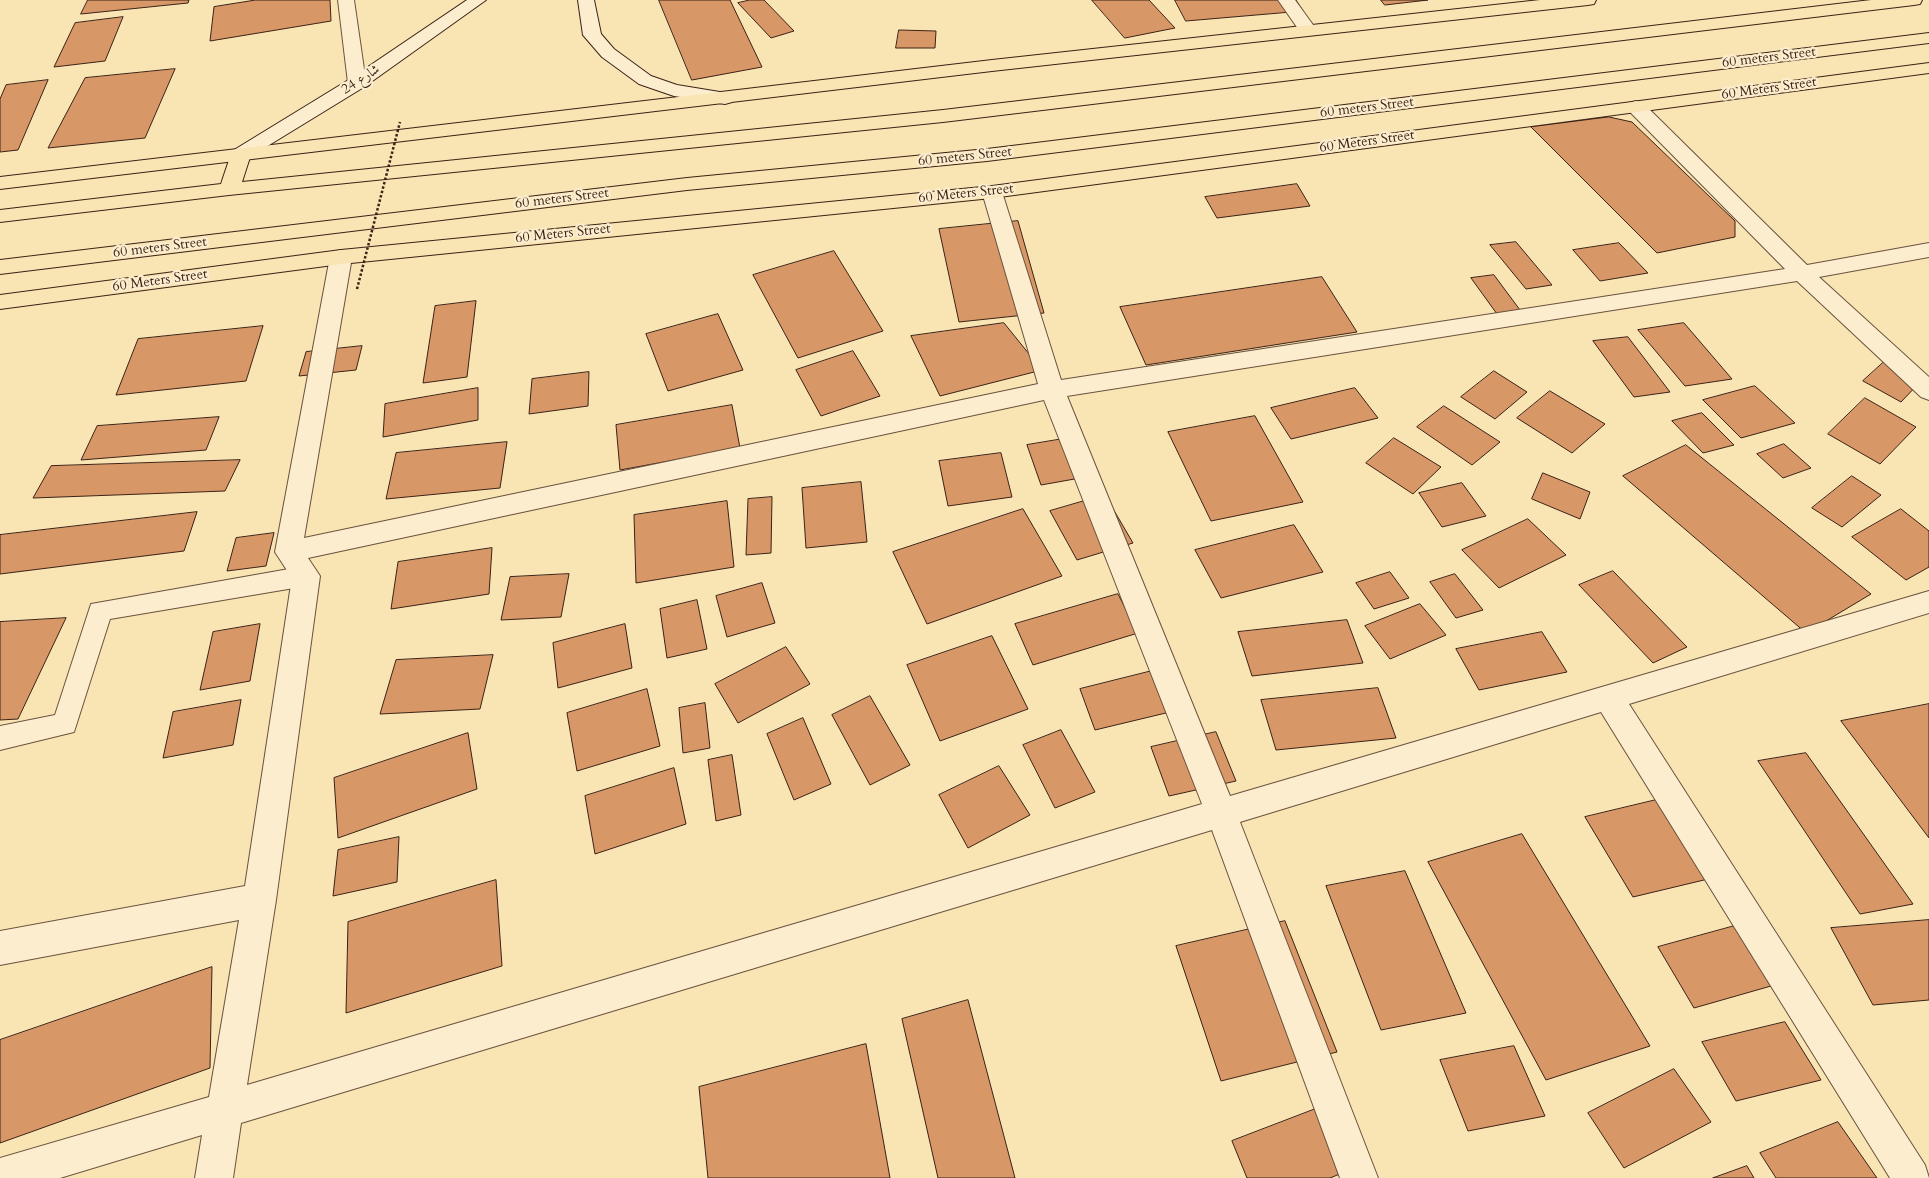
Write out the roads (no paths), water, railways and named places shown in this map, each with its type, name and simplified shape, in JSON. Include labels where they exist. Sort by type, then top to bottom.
[{"type":"main road","points":[[0,183],[369,138],[1307,29],[1588,0]]},
{"type":"main road","points":[[0,216],[229,189],[943,116],[1914,0]]},
{"type":"main road","name":"60 meters Street","points":[[0,267],[687,184],[987,155],[1926,40]]},
{"type":"main road","name":"60 Meters Street","points":[[0,302],[341,256],[992,192],[1929,68]]},
{"type":"main road","points":[[229,189],[241,154]]},
{"type":"street","points":[[346,0],[357,83]]},
{"type":"street","name":"شارع 24","points":[[241,154],[357,83],[478,0]]},
{"type":"street","points":[[586,0],[592,34],[608,53],[645,80],[674,90],[725,98]]},
{"type":"street","points":[[1286,0],[1307,29]]},
{"type":"street","points":[[1636,107],[1802,273],[1929,391]]},
{"type":"street","points":[[992,192],[1052,390],[1221,813],[1359,1178]]},
{"type":"street","points":[[288,552],[1052,390],[1802,273],[1929,250]]},
{"type":"street","points":[[214,1178],[259,900],[306,576],[288,552],[341,256]]},
{"type":"street","points":[[0,1176],[224,1111],[1929,602]]},
{"type":"street","points":[[1608,697],[1917,1174]]},
{"type":"street","points":[[0,948],[259,900]]},
{"type":"lane","points":[[0,738],[64,724],[100,611],[306,576]]}]
